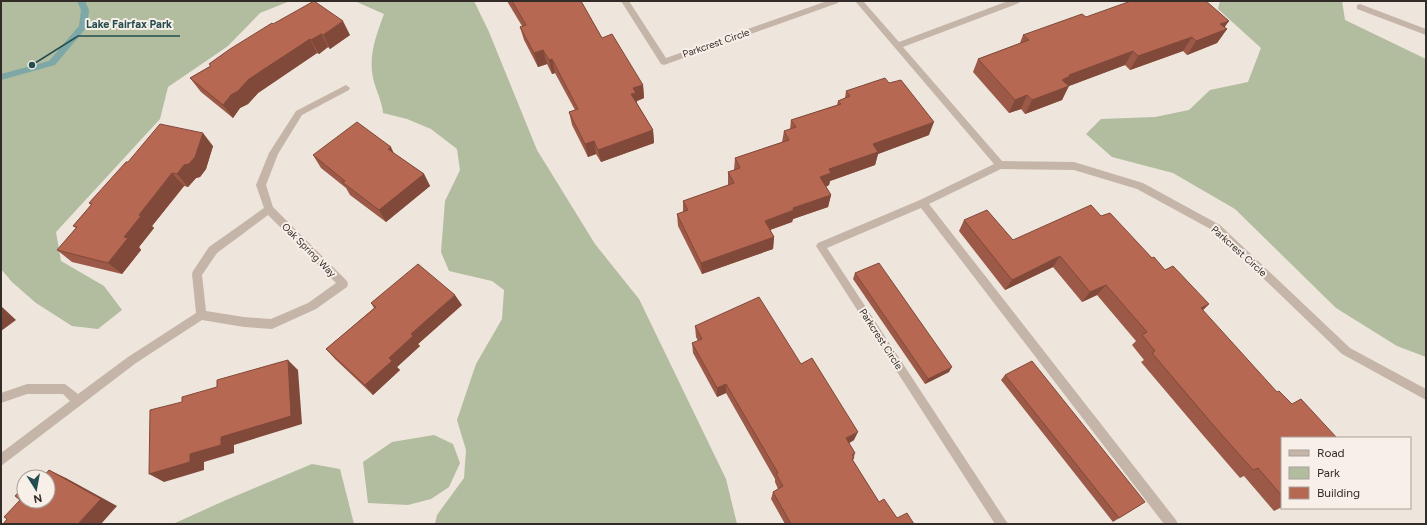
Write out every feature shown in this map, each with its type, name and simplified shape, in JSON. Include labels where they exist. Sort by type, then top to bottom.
[{"type":"street","name":"Parkcrest Circle","points":[[625,1],[664,62],[835,1]]},
{"type":"street","points":[[859,1],[1000,165]]},
{"type":"street","points":[[897,46],[1016,1]]},
{"type":"street","points":[[1360,7],[1426,32]]},
{"type":"street","name":"Oak Spring Way","points":[[201,315],[244,322],[272,324],[312,306],[343,284],[269,209],[261,185],[274,153],[299,113],[346,88]]},
{"type":"street","name":"Parkcrest Circle","points":[[1002,524],[821,246],[923,203],[1000,165],[1074,166],[1140,186],[1217,228],[1346,351],[1426,395]]},
{"type":"street","points":[[923,203],[1172,524]]},
{"type":"street","points":[[1,460],[132,360],[201,315],[197,274],[213,250],[269,209]]},
{"type":"street","points":[[1,398],[27,389],[65,389],[78,401]]},
{"type":"green space","points":[[1,1],[290,1],[260,13],[228,46],[168,87],[160,119],[56,232],[61,261],[104,286],[122,310],[98,329],[72,326],[36,303],[12,282],[1,269]]},
{"type":"green space","points":[[337,1],[474,1],[489,32],[537,150],[595,244],[639,299],[726,479],[737,524],[435,524],[437,515],[464,478],[466,450],[457,420],[476,364],[502,319],[504,290],[492,281],[449,271],[441,252],[445,201],[460,170],[457,149],[431,129],[407,119],[383,113],[373,77],[372,56],[384,14],[357,2]]},
{"type":"green space","points":[[1220,1],[1342,1],[1345,20],[1426,59],[1426,357],[1397,346],[1336,308],[1235,209],[1173,173],[1112,157],[1086,134],[1101,119],[1155,117],[1189,110],[1210,90],[1248,82],[1261,48],[1218,9]]},
{"type":"green space","points":[[434,435],[453,444],[460,463],[449,487],[431,499],[408,505],[368,503],[363,462],[392,442]]},
{"type":"green space","points":[[312,464],[340,469],[354,524],[173,524],[226,500]]},
{"type":"building","points":[[314,1],[343,21],[323,35],[321,34],[311,40],[310,39],[249,79],[238,91],[231,95],[223,105],[190,78],[211,66],[209,64],[230,49],[272,23],[273,24]]},
{"type":"building","points":[[512,1],[581,1],[602,38],[612,34],[643,85],[633,88],[636,93],[631,94],[653,130],[598,150],[594,141],[585,144],[569,112],[578,109],[552,59],[549,60],[543,50],[534,53],[520,27],[526,25]]},
{"type":"building","points":[[1131,1],[1206,1],[1229,21],[1220,24],[1227,29],[1196,41],[1192,37],[1138,56],[1133,51],[1069,75],[1070,76],[1062,80],[1069,86],[1032,100],[1027,95],[1015,100],[978,59],[1029,40],[1023,35],[1082,14],[1086,17]]},
{"type":"building","points":[[885,78],[889,83],[901,80],[934,122],[873,144],[878,152],[829,169],[831,173],[820,177],[831,195],[793,208],[794,210],[765,221],[774,237],[701,263],[677,214],[688,210],[683,201],[734,183],[728,172],[740,168],[735,158],[789,140],[784,131],[796,127],[791,120],[841,104],[838,101],[850,96],[846,91]]},
{"type":"building","points":[[357,122],[391,147],[388,149],[424,174],[379,210],[342,182],[345,181],[313,155]]},
{"type":"building","points":[[160,124],[203,133],[195,157],[189,164],[184,165],[177,174],[172,173],[139,215],[141,216],[124,237],[128,238],[108,263],[57,250],[77,227],[73,226],[92,204],[89,203],[126,162],[128,162]]},
{"type":"building","points":[[1091,205],[1101,216],[1110,213],[1165,270],[1173,266],[1209,304],[1201,308],[1277,392],[1279,391],[1292,404],[1301,399],[1336,437],[1281,437],[1281,495],[1258,468],[1253,470],[1152,353],[1155,351],[1142,335],[1147,332],[1106,285],[1090,292],[1060,256],[1012,280],[964,220],[987,210],[1013,240]]},
{"type":"building","points":[[879,263],[952,367],[928,379],[855,273]]},
{"type":"building","points":[[418,264],[455,295],[411,334],[413,336],[389,358],[392,361],[365,385],[326,349],[376,307],[371,303]]},
{"type":"building","points":[[759,297],[801,364],[812,358],[858,432],[846,438],[855,453],[852,455],[854,458],[852,459],[879,502],[884,499],[897,518],[907,513],[914,524],[791,524],[773,492],[783,486],[776,474],[778,473],[726,384],[717,388],[692,343],[702,339],[695,326]]},
{"type":"building","points":[[288,360],[291,416],[221,437],[221,445],[190,454],[190,462],[149,474],[150,410],[182,402],[182,397],[217,387],[217,380]]},
{"type":"building","points":[[1032,361],[1145,502],[1119,518],[1005,375]]},
{"type":"building","points":[[56,474],[101,499],[78,524],[3,524],[7,519],[4,517],[16,504],[16,509],[56,509]]},
{"type":"waterway","points":[[1,77],[52,63],[83,27],[85,10],[81,1]]},
{"type":"place","name":"Lake Fairfax Park","points":[[32,65]]}]
